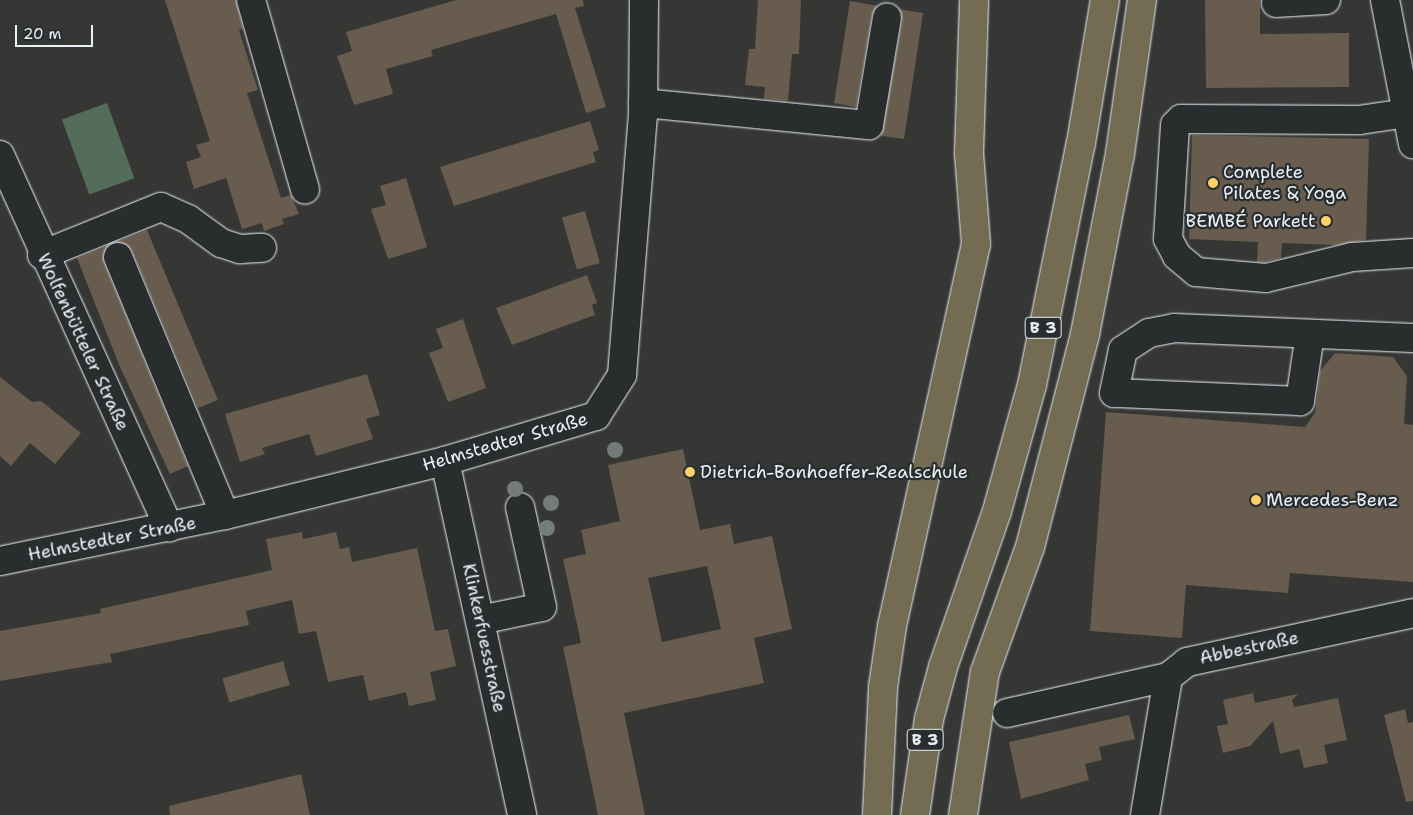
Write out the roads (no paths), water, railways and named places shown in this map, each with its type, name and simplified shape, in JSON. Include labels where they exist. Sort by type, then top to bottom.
[{"type":"highway","points":[[877,815],[883,687],[892,626],[976,244],[969,153],[974,0]]},
{"type":"highway","name":"B 3","points":[[1089,145],[1105,0]]},
{"type":"highway","name":"B 3","points":[[915,815],[929,719],[1010,519],[1046,389],[1089,145],[1120,0]]},
{"type":"highway","points":[[963,815],[985,672],[1030,547],[1085,334],[1120,154],[1142,0]]},
{"type":"highway","name":"B 3","points":[[931,815],[951,667]]},
{"type":"street","points":[[251,0],[305,189]]},
{"type":"street","name":"Helmstedter Straße","points":[[0,561],[226,515],[445,461],[596,416],[622,375],[643,103],[644,0]]},
{"type":"street","points":[[1276,3],[1326,0]]},
{"type":"street","points":[[1385,0],[1404,48],[1407,113],[1413,144]]},
{"type":"street","points":[[643,103],[870,125],[887,18]]},
{"type":"street","points":[[1407,113],[1359,120],[1181,119],[1176,125],[1168,239],[1188,269],[1266,278],[1352,257],[1413,253]]},
{"type":"street","name":"Wolfenbütteler Straße","points":[[0,155],[42,255],[169,528]]},
{"type":"street","points":[[42,255],[162,207],[188,219],[221,243],[240,249],[262,248]]},
{"type":"street","points":[[118,257],[226,515]]},
{"type":"street","points":[[1310,334],[1300,401],[1114,393],[1123,350],[1149,333],[1174,328],[1413,338]]},
{"type":"street","name":"Klinkerfuesstraße","points":[[445,461],[521,815]]},
{"type":"street","points":[[480,620],[542,607],[520,507]]},
{"type":"street","name":"Abbestraße","points":[[1168,677],[1187,662],[1413,613]]},
{"type":"street","points":[[1007,713],[1168,677],[1146,815]]},
{"type":"place","name":"Complete Pilates & Yoga","points":[[1213,183]]},
{"type":"place","name":"BEMBÉ Parkett","points":[[1326,221]]},
{"type":"place","name":"Dietrich-Bonhoeffer-Realschule","points":[[690,472]]},
{"type":"place","name":"Mercedes-Benz","points":[[1256,500]]}]
